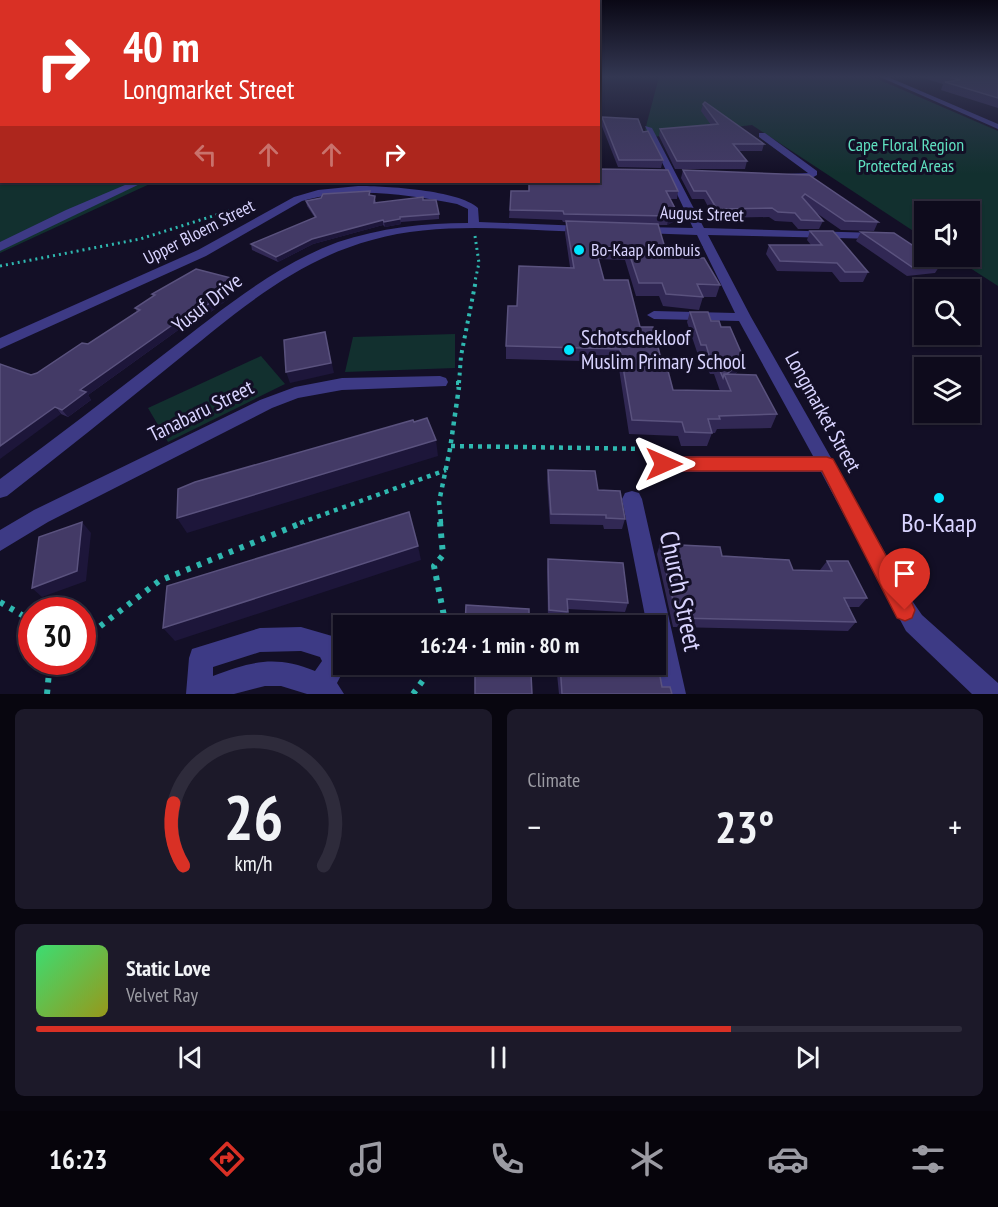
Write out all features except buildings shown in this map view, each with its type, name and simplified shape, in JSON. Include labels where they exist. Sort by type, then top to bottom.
[{"type":"street","points":[[957,109],[998,127]]},
{"type":"street","name":"Longmarket Street","points":[[648,128],[744,317],[827,464],[905,610],[914,623],[991,694]]},
{"type":"street","points":[[762,135],[814,173],[810,176],[778,175]]},
{"type":"street","points":[[0,247],[70,212],[137,183]]},
{"type":"street","name":"Upper Bloem Street","points":[[0,344],[202,253],[298,199],[312,194],[357,187],[460,201],[473,208],[474,230]]},
{"type":"street","points":[[474,230],[593,229]]},
{"type":"street","name":"Yusuf Drive","points":[[0,490],[282,273],[336,247],[370,237],[406,230],[474,230]]},
{"type":"street","name":"August Street","points":[[629,230],[893,237]]},
{"type":"street","points":[[654,315],[744,317]]},
{"type":"street","name":"Tanabaru Street","points":[[0,542],[41,516],[266,404],[295,393],[342,384],[440,382]]},
{"type":"street","points":[[664,464],[827,464]]},
{"type":"street","name":"Church Street","points":[[633,500],[673,694]]},
{"type":"street","points":[[301,639],[330,647],[335,664],[325,690],[288,673],[272,673],[251,675],[199,694],[201,658],[260,640],[301,639]]},
{"type":"path","points":[[0,266],[140,239],[232,210]]},
{"type":"path","points":[[444,615],[434,566],[443,555],[439,502],[451,446],[461,356],[479,263],[474,230]]},
{"type":"path","points":[[440,382],[459,383]]},
{"type":"path","points":[[451,446],[660,449],[664,464]]},
{"type":"path","points":[[96,629],[159,581],[293,526],[446,470]]},
{"type":"path","points":[[0,602],[18,613]]},
{"type":"path","points":[[47,694],[49,675]]},
{"type":"path","points":[[413,694],[427,675]]},
{"type":"green space","name":"Cape Floral Region Protected Areas","points":[[650,109],[948,109],[998,131],[998,286],[969,267],[980,267],[980,201],[914,201],[914,231],[752,125],[652,137],[645,130]]},
{"type":"green space","points":[[0,183],[152,183],[0,253]]},
{"type":"green space","points":[[455,334],[455,368],[345,372],[353,337]]},
{"type":"green space","points":[[261,356],[285,384],[168,442],[148,408]]},
{"type":"place","name":"Bo-Kaap Kombuis","points":[[579,250]]},
{"type":"place","name":"Schotschekloof Muslim Primary School","points":[[569,350]]},
{"type":"place","name":"Bo-Kaap","points":[[939,498]]},
{"type":"route","points":[[664,464],[827,464],[905,610]]}]
